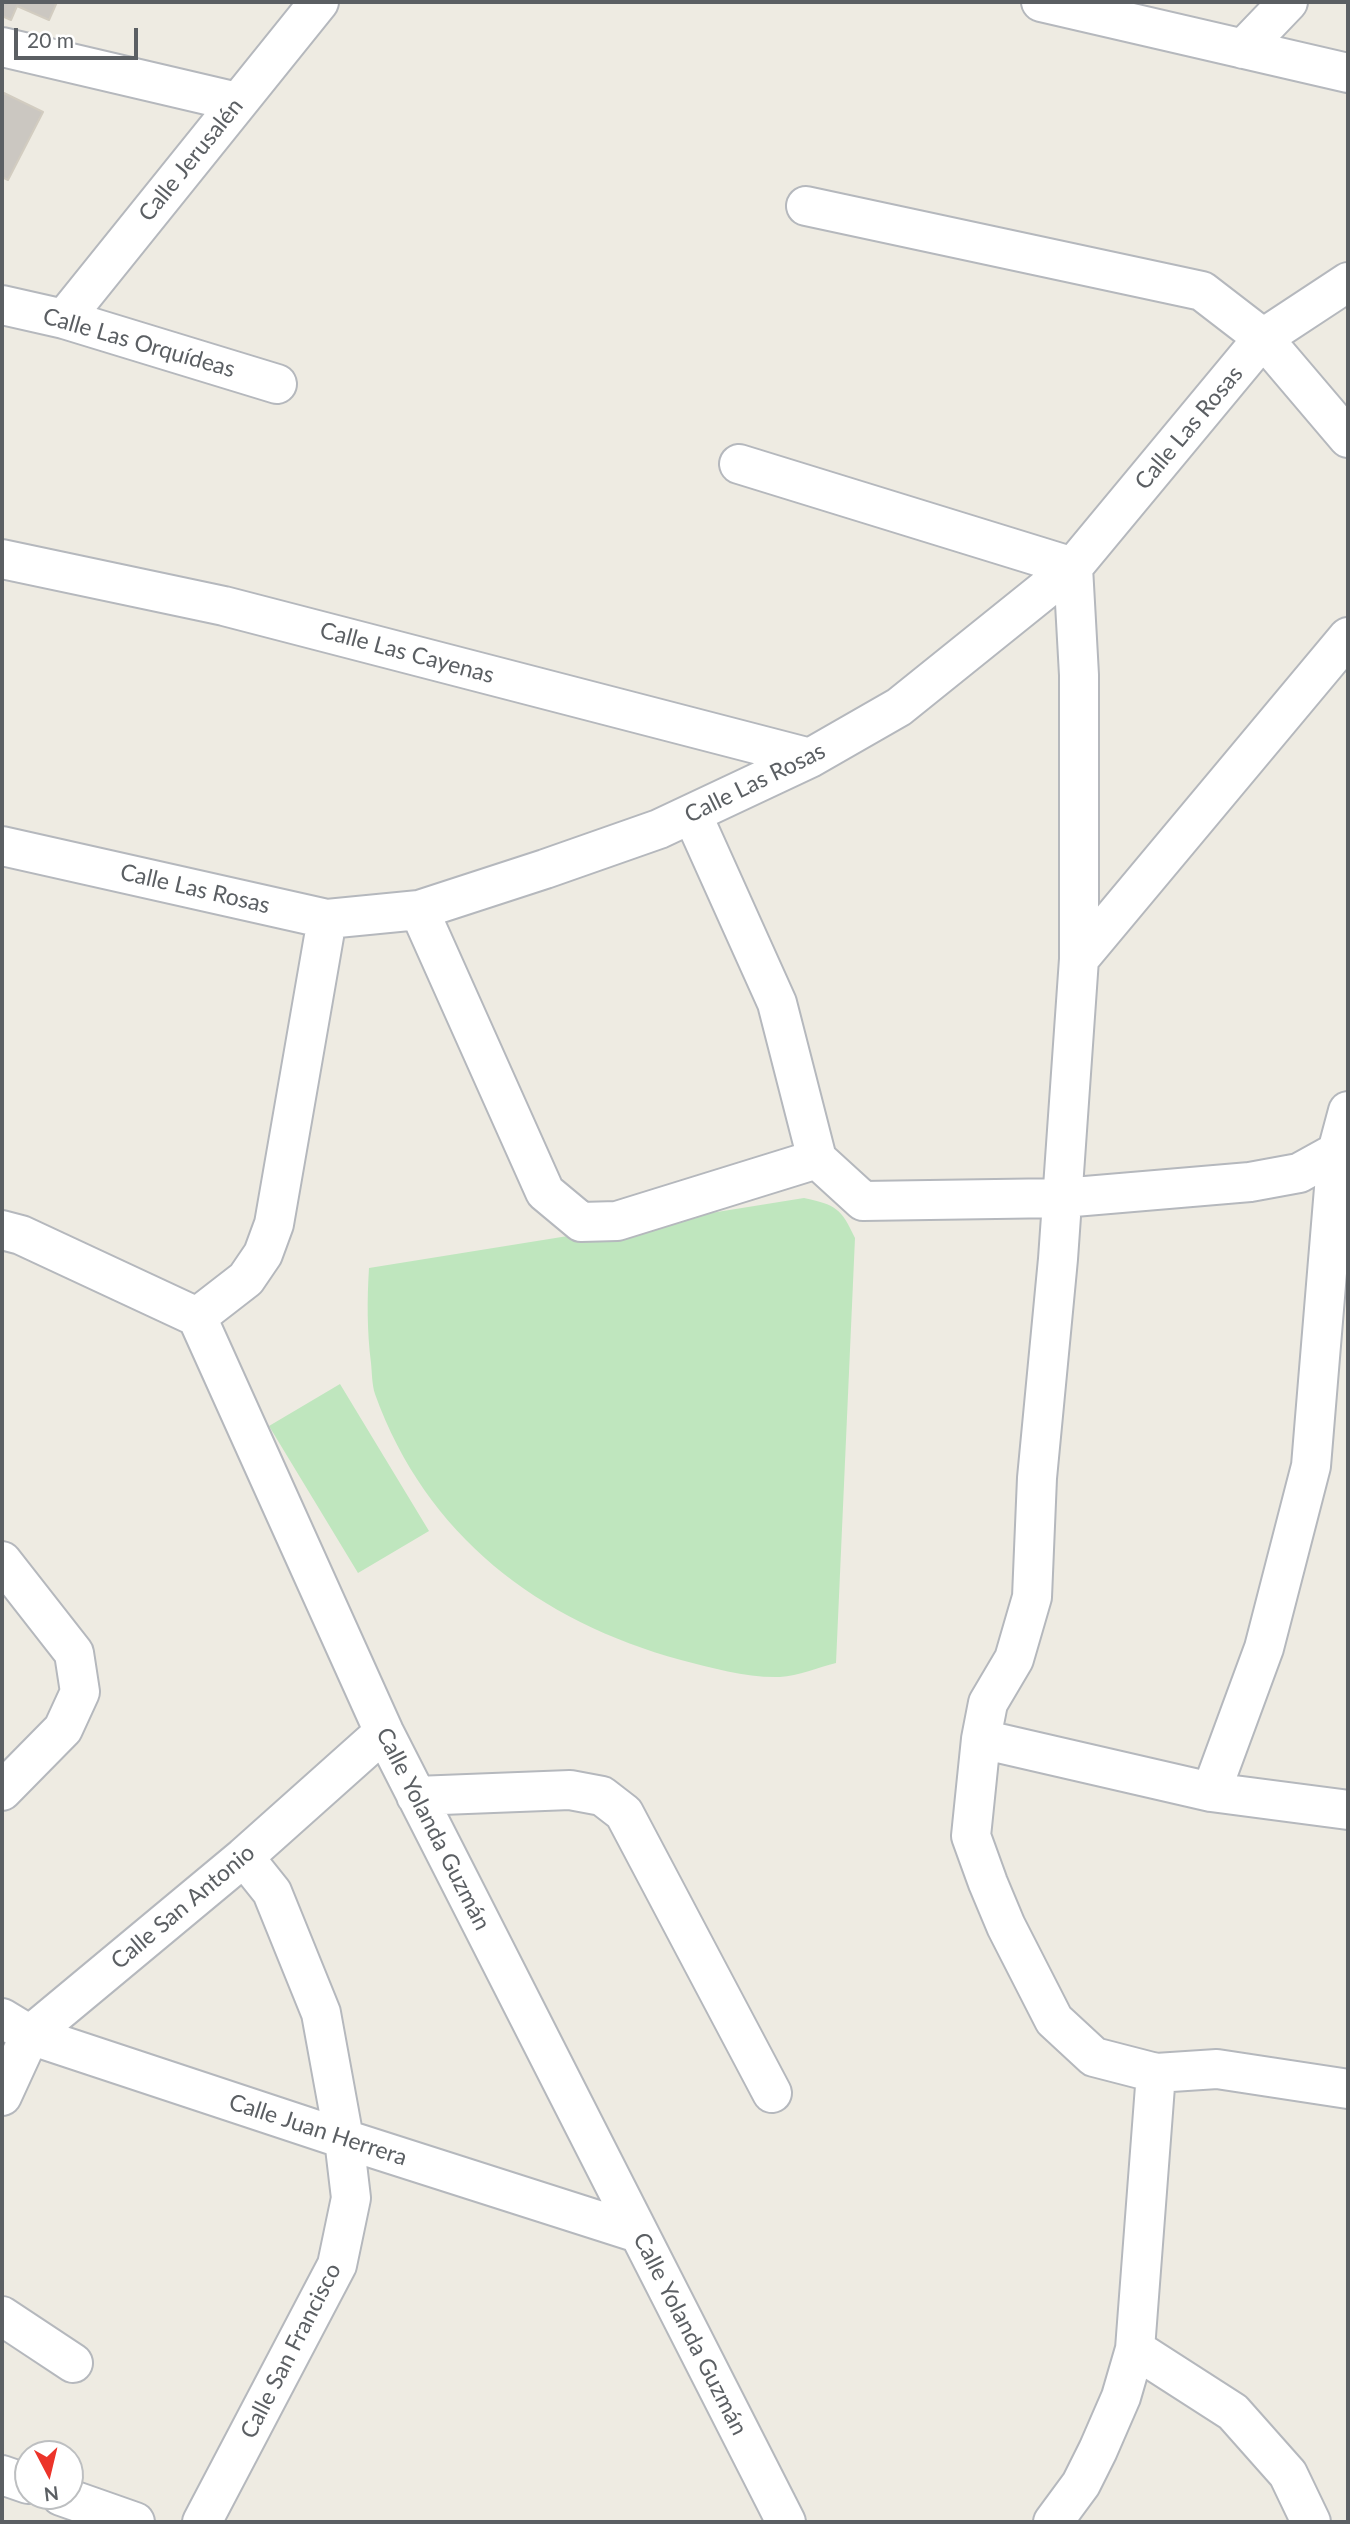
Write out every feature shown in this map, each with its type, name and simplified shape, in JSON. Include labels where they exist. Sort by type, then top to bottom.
[{"type":"street","name":"Calle Jerusalén","points":[[64,319],[319,2]]},
{"type":"street","points":[[1041,2],[1348,73]]},
{"type":"street","points":[[1243,49],[1288,2]]},
{"type":"street","points":[[2,47],[237,102]]},
{"type":"street","points":[[806,206],[1202,291],[1263,338],[1348,438]]},
{"type":"street","name":"Calle Las Rosas","points":[[2,846],[327,919],[419,909],[659,829],[810,758],[899,707],[1073,567],[1263,338],[1348,282]]},
{"type":"street","name":"Calle Las Orquídeas","points":[[2,305],[64,319],[276,384]]},
{"type":"street","points":[[739,464],[1073,567],[1079,675],[1079,959],[1058,1259],[1037,1478],[1032,1597],[1014,1659],[988,1703],[981,1739],[971,1836],[1006,1926],[1054,2020],[1094,2057],[1156,2073],[1217,2069],[1348,2089]]},
{"type":"street","name":"Calle Las Cayenas","points":[[2,559],[224,606],[810,758]]},
{"type":"street","points":[[1079,959],[1348,638]]},
{"type":"street","points":[[692,814],[776,1003],[817,1159],[863,1202],[1062,1198],[1250,1182],[1299,1173],[1337,1152]]},
{"type":"street","points":[[419,909],[545,1192],[581,1222],[617,1222],[817,1159]]},
{"type":"street","points":[[2,1230],[22,1235],[197,1317],[246,1279],[263,1254],[274,1223],[327,919]]},
{"type":"street","points":[[1211,1792],[1264,1647],[1311,1466],[1337,1152],[1348,1111]]},
{"type":"street","name":"Calle Yolanda Guzmán","points":[[197,1317],[384,1732],[786,2522]]},
{"type":"street","points":[[2,1561],[74,1653],[80,1692],[63,1729],[2,1791]]},
{"type":"street","name":"Calle San Antonio","points":[[2,2096],[16,2026],[244,1857],[384,1732]]},
{"type":"street","points":[[981,1739],[1211,1792],[1348,1809]]},
{"type":"street","points":[[416,1796],[570,1790],[602,1796],[624,1813],[772,2093]]},
{"type":"street","name":"Calle San Francisco","points":[[202,2522],[337,2266],[351,2198],[344,2139],[321,2013],[272,1892],[244,1857]]},
{"type":"street","name":"Calle Juan Herrera","points":[[16,2026],[344,2139],[638,2233]]},
{"type":"street","points":[[1053,2522],[1081,2484],[1098,2450],[1121,2397],[1135,2349],[1156,2073]]},
{"type":"street","points":[[2,2316],[73,2363]]},
{"type":"street","points":[[1135,2349],[1233,2412],[1288,2474],[1311,2522]]},
{"type":"street","points":[[84,2504],[135,2522]]},
{"type":"green space","points":[[804,1198],[836,1209],[846,1220],[855,1238],[836,1663],[794,1675],[768,1677],[730,1672],[681,1660],[629,1643],[580,1622],[535,1596],[494,1566],[457,1530],[424,1490],[397,1445],[375,1394],[368,1327],[369,1268]]},
{"type":"green space","points":[[340,1384],[429,1531],[358,1573],[269,1426]]},
{"type":"building","points":[[2,2],[57,2],[49,20],[17,6],[11,20],[2,16]]},
{"type":"building","points":[[4,93],[43,112],[8,180],[2,177]]}]
